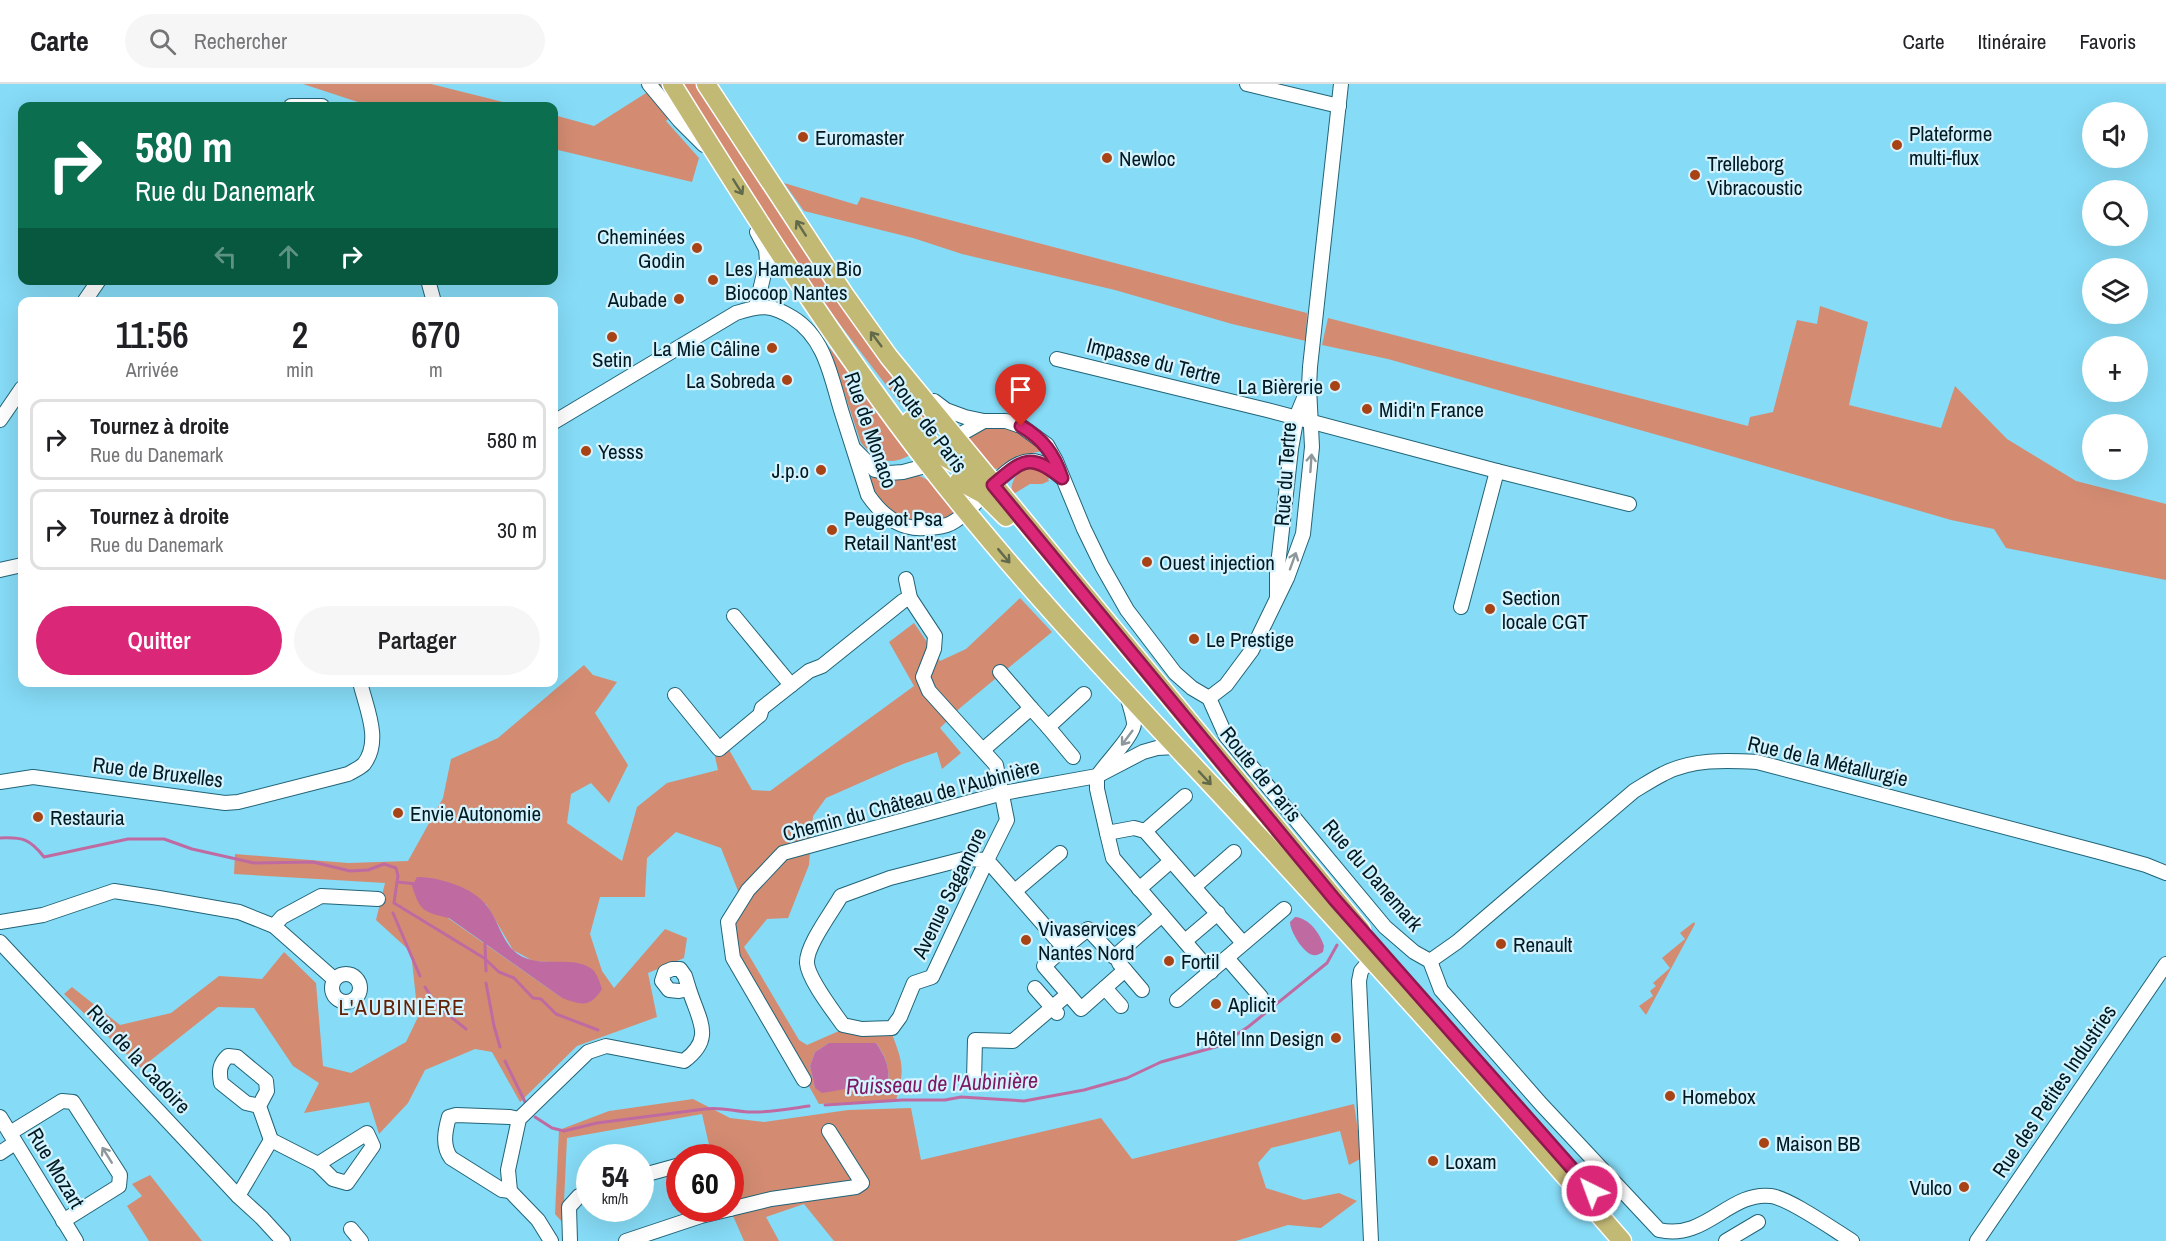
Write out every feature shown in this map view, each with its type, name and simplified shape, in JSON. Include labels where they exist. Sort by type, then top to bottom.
[{"type":"main road","name":"Route de Paris","points":[[672,84],[753,212],[851,358],[934,459],[966,512],[1028,585],[1625,1241]]},
{"type":"main road","name":"Route de Paris","points":[[706,84],[844,294],[889,357],[956,439],[988,490],[1049,552],[1335,900],[1625,1241]]},
{"type":"main road","points":[[934,459],[971,474],[988,490]]},
{"type":"street","points":[[649,84],[679,120],[721,162]]},
{"type":"street","points":[[1247,84],[1339,106]]},
{"type":"street","name":"Rue du Tertre","points":[[1209,698],[1226,685],[1252,650],[1287,578],[1303,534],[1311,457],[1309,387],[1341,84]]},
{"type":"street","points":[[558,420],[736,314],[756,307],[767,261],[766,249],[756,228],[753,212]]},
{"type":"street","name":"Rue de Monaco","points":[[756,307],[769,307],[781,311],[806,327],[824,353],[868,495],[890,519],[916,529],[947,525],[966,512],[988,490]]},
{"type":"street","name":"Impasse du Tertre","points":[[1057,359],[1296,417],[1629,504]]},
{"type":"street","points":[[1277,598],[1277,574],[1296,417],[1309,387]]},
{"type":"street","points":[[0,420],[18,394]]},
{"type":"street","points":[[925,402],[934,401],[959,416],[984,421],[1006,421],[1021,426],[1047,445],[1106,574],[1127,610],[1175,673],[1192,688],[1209,698]]},
{"type":"street","points":[[853,448],[875,470],[889,473],[903,472],[934,459],[969,428],[984,421]]},
{"type":"street","points":[[988,490],[1014,467],[1031,461],[1045,465],[1062,478]]},
{"type":"street","points":[[1461,607],[1497,471]]},
{"type":"street","points":[[0,570],[18,566]]},
{"type":"street","points":[[675,695],[718,749],[760,715],[762,708],[791,685],[809,671],[822,666],[910,597],[906,579]]},
{"type":"street","name":"Avenue Sagamore","points":[[910,597],[935,636],[934,649],[923,677],[929,691],[984,749],[996,765],[1006,820],[932,977],[914,983],[900,1017],[892,1028],[862,1029],[843,1025],[821,993],[807,964],[810,949],[842,896],[964,859],[987,860]]},
{"type":"street","points":[[734,616],[791,685]]},
{"type":"street","points":[[1000,672],[1073,757]]},
{"type":"street","name":"Rue de Bruxelles","points":[[0,782],[33,777],[225,803],[238,802],[348,774],[363,765],[370,750],[373,734],[361,687]]},
{"type":"street","points":[[1126,693],[1134,725],[1131,735],[1097,776],[1097,789],[1113,858],[1211,972]]},
{"type":"street","points":[[1048,727],[1084,694]]},
{"type":"street","name":"Rue du Danemark","points":[[1209,698],[1226,736],[1385,927],[1414,952],[1430,961]]},
{"type":"street","points":[[984,749],[1031,708]]},
{"type":"street","name":"Chemin du Château de l'Aubinière","points":[[804,1080],[733,958],[728,922],[748,890],[783,853],[1003,794],[1097,776],[1143,752],[1157,748],[1176,747]]},
{"type":"street","name":"Rue de la Métallurgie","points":[[1430,961],[1458,942],[1634,791],[1665,772],[1704,762],[1731,760],[1757,762],[2095,851],[2166,873]]},
{"type":"street","points":[[1145,831],[1185,796]]},
{"type":"street","points":[[1107,833],[1134,828],[1145,831],[1243,943]]},
{"type":"street","points":[[1194,887],[1234,852]]},
{"type":"street","points":[[1015,891],[1060,853]]},
{"type":"street","points":[[987,860],[1064,948]]},
{"type":"street","points":[[1139,888],[1171,861]]},
{"type":"street","points":[[0,922],[43,915],[114,891],[239,912],[274,926],[334,979]]},
{"type":"street","points":[[274,926],[282,917],[321,896],[378,899]]},
{"type":"street","points":[[1177,1000],[1284,909]]},
{"type":"street","points":[[1185,941],[1218,913]]},
{"type":"street","points":[[1114,957],[1162,915]]},
{"type":"street","points":[[1125,970],[1081,1009],[1044,966],[1088,928],[1114,957],[1142,990]]},
{"type":"street","name":"Rue de la Cadoire","points":[[0,942],[283,1241]]},
{"type":"street","points":[[1227,958],[1261,997]]},
{"type":"street","points":[[1371,960],[1361,971],[1359,981],[1371,1241]]},
{"type":"street","points":[[1430,961],[1441,990],[1542,1104],[1659,1230],[1682,1238],[1750,1198],[1763,1196],[1784,1199],[1852,1241]]},
{"type":"street","name":"Rue des Petites Industries","points":[[1977,1241],[2166,964]]},
{"type":"street","points":[[1035,987],[1055,1011]]},
{"type":"street","points":[[1105,988],[1121,1006]]},
{"type":"street","points":[[550,1241],[547,1232],[538,1220],[510,1191],[508,1170],[519,1119],[588,1052],[606,1046],[684,1061],[697,1051],[704,1035],[689,989]]},
{"type":"street","points":[[974,1080],[975,1040],[1013,1041],[1055,1011],[1068,994]]},
{"type":"street","points":[[0,1153],[13,1138],[62,1101],[74,1102],[120,1175],[119,1186],[63,1221]]},
{"type":"street","points":[[259,1106],[271,1140],[318,1164]]},
{"type":"street","points":[[510,1191],[502,1190],[451,1158],[446,1151],[445,1144],[447,1125],[449,1117],[456,1115],[519,1119]]},
{"type":"street","name":"Rue Mozart","points":[[0,1117],[76,1241]]},
{"type":"street","points":[[744,1206],[771,1199],[856,1187],[862,1183],[829,1131]]},
{"type":"street","points":[[242,1200],[271,1140]]},
{"type":"street","points":[[570,1241],[569,1207],[576,1199]]},
{"type":"street","name":"Rue de la Cadoire","points":[[242,1200],[271,1241]]},
{"type":"street","points":[[626,1241],[683,1222]]},
{"type":"street","points":[[1726,1241],[1758,1222]]},
{"type":"street","points":[[351,1229],[361,1241]]},
{"type":"shaded area","points":[[303,84],[431,84],[503,102],[358,102]]},
{"type":"shaded area","points":[[652,84],[665,84],[680,107],[666,121],[699,158],[692,182],[558,150],[558,116],[594,126],[654,88]]},
{"type":"shaded area","points":[[680,84],[699,84],[940,432],[930,440],[789,255]]},
{"type":"shaded area","points":[[784,183],[857,205],[861,197],[1307,313],[1306,341],[1232,324],[1115,290],[962,254],[913,238],[804,211]]},
{"type":"shaded area","points":[[1820,306],[1868,322],[1849,405],[1941,428],[1955,386],[2007,439],[2076,481],[2166,504],[2166,580],[2006,548],[1994,529],[1951,520],[1388,359],[1322,345],[1328,318],[1748,426],[1750,417],[1773,412],[1797,320],[1817,324]]},
{"type":"shaded area","points":[[829,347],[912,454],[897,460],[884,460],[878,458],[861,443]]},
{"type":"shaded area","points":[[983,427],[1008,429],[1035,443],[1042,451],[1023,455],[999,469],[988,468],[963,439]]},
{"type":"shaded area","points":[[1032,468],[1044,471],[1051,477],[1049,481],[1042,484],[1030,484],[1012,495],[1013,480],[1022,471]]},
{"type":"shaded area","points":[[878,475],[914,475],[928,480],[952,508],[953,513],[941,520],[928,523],[902,518],[881,502],[874,491],[870,478]]},
{"type":"shaded area","points":[[1020,598],[1052,632],[960,708],[940,728],[961,753],[942,769],[937,752],[903,764],[826,798],[813,816],[809,865],[788,918],[767,919],[744,947],[799,1040],[807,1045],[839,1031],[851,1034],[892,1034],[899,1052],[902,1074],[896,1100],[819,1104],[736,957],[731,922],[738,891],[721,848],[676,832],[647,858],[645,897],[600,897],[590,934],[602,971],[614,988],[665,929],[687,938],[684,958],[648,973],[657,1017],[577,1046],[520,1102],[492,1052],[475,1049],[425,1070],[408,1103],[379,1134],[369,1102],[304,1113],[319,1083],[293,1066],[254,1008],[218,1007],[141,1068],[64,994],[72,987],[120,1025],[171,1013],[219,976],[262,979],[284,952],[316,983],[323,1066],[351,1073],[406,1042],[418,1017],[411,952],[376,920],[385,883],[234,874],[235,854],[348,863],[408,861],[443,798],[451,759],[498,738],[584,665],[593,675],[617,682],[595,713],[628,765],[609,803],[591,783],[571,794],[567,823],[622,861],[637,807],[667,783],[718,770],[714,752],[724,741],[752,790],[770,791],[914,686],[889,642],[914,623],[940,661],[966,649]],"holes":[[[486,904],[513,950],[533,961],[581,964],[562,998],[448,918]],[[829,1043],[876,1043],[886,1061],[888,1082],[815,1088],[810,1066],[815,1052]]]},
{"type":"shaded area","points":[[417,877],[445,881],[473,893],[491,911],[513,950],[532,960],[583,964],[594,971],[602,989],[598,995],[585,1003],[562,998],[449,918],[428,912],[420,906],[412,886]]},
{"type":"shaded area","points":[[1295,917],[1305,920],[1317,931],[1324,946],[1323,952],[1313,955],[1301,946],[1290,922]]},
{"type":"shaded area","points":[[1694,922],[1695,924],[1646,1015],[1639,1006],[1653,996],[1650,991],[1656,986],[1653,983],[1670,968],[1662,958],[1685,939],[1680,933]]},
{"type":"shaded area","points":[[829,1043],[876,1043],[886,1062],[888,1082],[822,1093],[815,1088],[810,1066],[815,1052]]},
{"type":"shaded area","points":[[693,1099],[730,1118],[764,1122],[848,1110],[911,1108],[921,1160],[1101,1118],[1132,1159],[1354,1104],[1362,1158],[1349,1165],[1340,1131],[1271,1148],[1258,1163],[1266,1188],[1304,1200],[1339,1193],[1357,1201],[1321,1228],[1288,1225],[1236,1241],[834,1241],[804,1204],[766,1217],[779,1241],[744,1241],[736,1222],[744,1222],[744,1144],[709,1144],[702,1114],[567,1138],[563,1223],[555,1214],[559,1130],[609,1111]]},
{"type":"shaded area","points":[[150,1175],[202,1241],[149,1241],[127,1206],[142,1196],[132,1184]]},
{"type":"waterway","name":"Ruisseau de l'Aubinière","points":[[0,838],[25,840],[44,857],[128,839],[164,839],[192,849],[254,863],[313,862],[350,871],[368,870],[384,864],[396,868],[397,882],[417,884]]},
{"type":"waterway","name":"Ruisseau de l'Aubinière","points":[[397,882],[394,903],[484,958],[499,972],[514,978],[533,998],[541,999],[556,1014],[598,1030]]},
{"type":"waterway","points":[[393,913],[420,976]]},
{"type":"waterway","name":"Ruisseau de l'Aubinière","points":[[485,943],[486,971]]},
{"type":"waterway","name":"Ruisseau de l'Aubinière","points":[[825,1105],[945,1100],[961,1097],[1024,1101],[1084,1090],[1127,1078],[1161,1062],[1219,1046],[1248,1027],[1327,963],[1337,945]]},
{"type":"waterway","name":"Ruisseau de l'Aubinière","points":[[486,983],[500,1047]]},
{"type":"waterway","points":[[425,987],[437,1006],[466,1029]]},
{"type":"waterway","name":"Ruisseau de l'Aubinière","points":[[505,1061],[525,1102]]},
{"type":"waterway","name":"Ruisseau de l'Aubinière","points":[[535,1117],[552,1128],[564,1131],[597,1123],[705,1109],[756,1112],[809,1106]]},
{"type":"place","name":"Euromaster","points":[[803,137]]},
{"type":"place","name":"Plateforme multi-flux","points":[[1897,145]]},
{"type":"place","name":"Newloc","points":[[1107,158]]},
{"type":"place","name":"Trelleborg Vibracoustic","points":[[1695,175]]},
{"type":"place","name":"Cheminées Godin","points":[[697,248]]},
{"type":"place","name":"Les Hameaux Bio Biocoop Nantes","points":[[713,280]]},
{"type":"place","name":"Aubade","points":[[679,299]]},
{"type":"place","name":"Setin","points":[[612,337]]},
{"type":"place","name":"La Mie Câline","points":[[772,348]]},
{"type":"place","name":"La Sobreda","points":[[787,380]]},
{"type":"place","name":"La Bièrerie","points":[[1335,386]]},
{"type":"place","name":"Midi'n France","points":[[1367,409]]},
{"type":"place","name":"Yesss","points":[[586,451]]},
{"type":"place","name":"J.p.o","points":[[821,470]]},
{"type":"place","name":"Peugeot Psa Retail Nant'est","points":[[832,530]]},
{"type":"place","name":"Ouest injection","points":[[1147,562]]},
{"type":"place","name":"Section locale CGT","points":[[1490,609]]},
{"type":"place","name":"Le Prestige","points":[[1194,639]]},
{"type":"place","name":"Envie Autonomie","points":[[398,813]]},
{"type":"place","name":"Restauria","points":[[38,817]]},
{"type":"place","name":"Vivaservices Nantes Nord","points":[[1026,940]]},
{"type":"place","name":"Renault","points":[[1501,944]]},
{"type":"place","name":"Fortil","points":[[1169,961]]},
{"type":"place","name":"Aplicit","points":[[1216,1004]]},
{"type":"place","name":"Hôtel Inn Design","points":[[1336,1038]]},
{"type":"place","name":"Homebox","points":[[1670,1096]]},
{"type":"place","name":"Maison BB","points":[[1764,1143]]},
{"type":"place","name":"Loxam","points":[[1433,1161]]},
{"type":"place","name":"Vulco","points":[[1964,1187]]},
{"type":"district","name":"L'AUBINIÈRE","points":[[402,1007]]},
{"type":"route","points":[[1021,426],[1047,445],[1062,478],[1045,465],[1031,461],[1014,467],[993,485],[1335,900],[1592,1191]]}]
